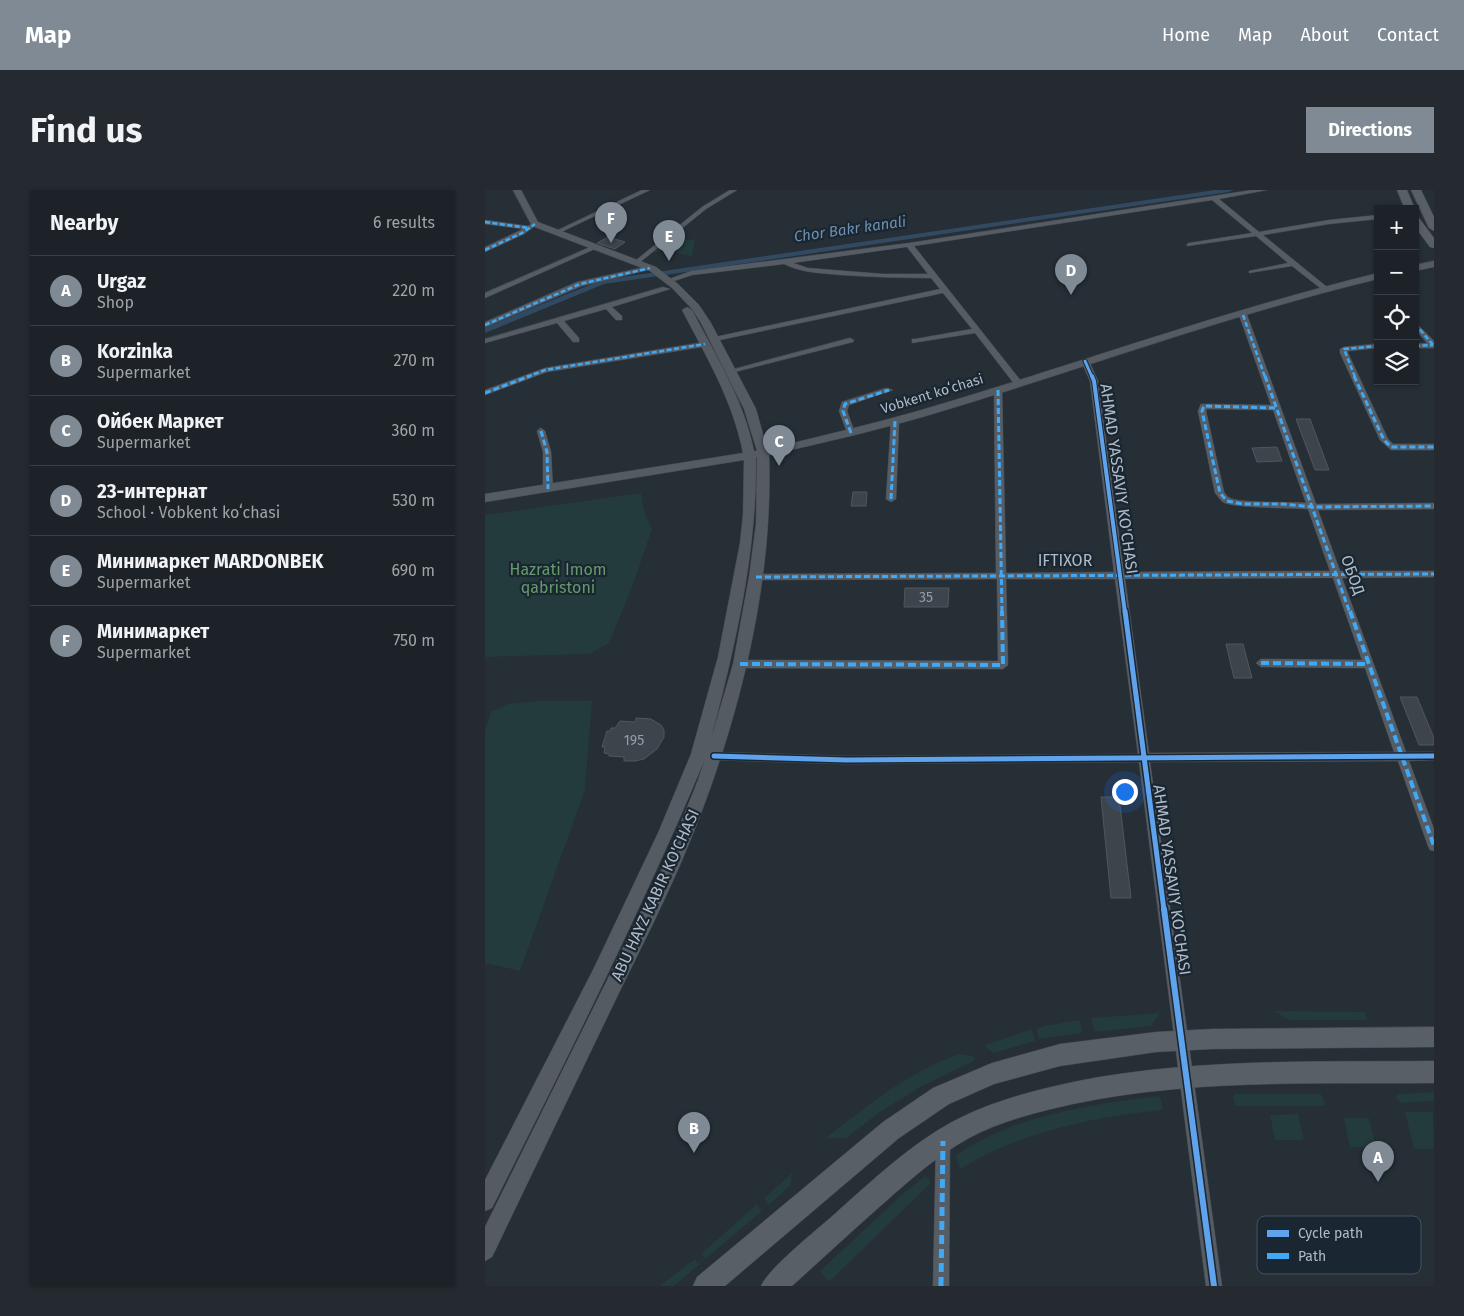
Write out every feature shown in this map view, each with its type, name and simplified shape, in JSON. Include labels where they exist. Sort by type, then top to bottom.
[{"type":"main road","points":[[517,190],[532,226]]},
{"type":"main road","points":[[1402,190],[1408,205]]},
{"type":"main road","points":[[1416,190],[1434,228]]},
{"type":"main road","points":[[1419,225],[1434,245]]},
{"type":"main road","name":"ABU HAYZ KABIR KO'CHASI","points":[[485,1201],[650,870],[699,754],[719,683],[741,576],[756,454],[744,430],[696,307],[646,268],[557,232],[532,226]]},
{"type":"main road","points":[[1419,267],[1434,264]]},
{"type":"main road","name":"Vobkent koʻchasi","points":[[485,498],[756,454],[851,433],[998,390],[1085,361],[1243,315],[1324,289],[1374,278]]},
{"type":"main road","name":"ABU HAYZ KABIR KO'CHASI","points":[[485,1250],[672,865],[714,756],[740,664],[756,577],[764,486],[756,454],[749,409],[731,371],[710,342]]},
{"type":"main road","points":[[707,1286],[877,1141],[905,1120],[953,1091],[1000,1072],[1060,1055],[1132,1044],[1225,1039],[1434,1037]]},
{"type":"main road","points":[[774,1286],[902,1171],[943,1141],[983,1120],[1041,1100],[1098,1088],[1187,1076],[1434,1072]]},
{"type":"street","points":[[557,232],[647,190]]},
{"type":"street","points":[[485,325],[580,284],[646,268],[703,208],[734,190]]},
{"type":"street","points":[[485,341],[607,306],[670,278],[698,272],[909,245],[1264,190]]},
{"type":"street","points":[[1214,198],[1324,289]]},
{"type":"street","points":[[1189,245],[1374,218]]},
{"type":"street","points":[[485,222],[532,226]]},
{"type":"street","points":[[485,250],[522,233],[532,226]]},
{"type":"street","points":[[909,245],[1018,383]]},
{"type":"street","points":[[485,296],[595,246]]},
{"type":"street","points":[[785,262],[801,270],[883,276],[933,276]]},
{"type":"street","points":[[1251,272],[1293,264]]},
{"type":"street","points":[[485,393],[545,370],[710,342],[945,290]]},
{"type":"street","points":[[607,306],[619,318]]},
{"type":"street","name":"ОБОД","points":[[1243,315],[1434,846]]},
{"type":"street","points":[[559,320],[576,340]]},
{"type":"street","points":[[1419,329],[1434,346]]},
{"type":"street","points":[[915,342],[976,331]]},
{"type":"street","points":[[731,371],[850,340]]},
{"type":"street","points":[[1374,346],[1352,347],[1344,349],[1344,353],[1384,440],[1391,447],[1434,447]]},
{"type":"street","points":[[1419,346],[1434,346]]},
{"type":"street","name":"AHMAD YASSAVIY KO'CHASI","points":[[1085,361],[1094,381],[1142,757],[1187,1076],[1214,1286]]},
{"type":"street","points":[[851,433],[842,407],[845,404],[889,390]]},
{"type":"street","points":[[740,664],[1003,665],[998,390]]},
{"type":"street","points":[[1275,408],[1204,406],[1202,410],[1220,493],[1227,501],[1243,504],[1283,504],[1313,507],[1434,506]]},
{"type":"street","points":[[891,499],[895,421]]},
{"type":"street","points":[[541,430],[547,452],[548,488]]},
{"type":"street","name":"IFTIXOR","points":[[756,577],[1434,574]]},
{"type":"street","points":[[1261,663],[1369,664]]},
{"type":"street","points":[[714,756],[847,760],[1434,756]]},
{"type":"street","points":[[543,1088],[555,1084],[560,1087],[562,1092]]},
{"type":"street","points":[[941,1286],[943,1141]]},
{"type":"green space","points":[[670,239],[695,240],[692,256],[677,253],[677,251],[652,252]]},
{"type":"green space","name":"Hazrati Imom qabristoni","points":[[641,493],[644,511],[652,529],[633,585],[609,643],[589,654],[485,657],[485,515]]},
{"type":"green space","points":[[539,701],[592,701],[585,790],[520,971],[485,963],[485,731],[491,712],[508,704]]},
{"type":"green space","points":[[1274,1011],[1365,1012],[1367,1020],[1289,1020]]},
{"type":"green space","points":[[1160,1013],[1151,1026],[1094,1032],[1091,1018]]},
{"type":"green space","points":[[1080,1020],[1082,1033],[1039,1039],[1036,1029]]},
{"type":"green space","points":[[1032,1029],[1035,1041],[994,1053],[985,1045]]},
{"type":"green space","points":[[960,1054],[972,1056],[975,1058],[974,1061],[922,1086],[880,1112],[846,1138],[826,1138],[906,1079],[924,1069]]},
{"type":"green space","points":[[1434,1092],[1434,1101],[1400,1103],[1396,1097],[1399,1094]]},
{"type":"green space","points":[[1234,1094],[1321,1094],[1325,1104],[1323,1106],[1236,1106],[1233,1099]]},
{"type":"green space","points":[[1160,1096],[1163,1110],[1110,1117],[1058,1128],[1008,1145],[960,1169],[955,1156],[1002,1130],[1027,1121],[1080,1108]]},
{"type":"green space","points":[[1405,1112],[1433,1112],[1434,1149],[1414,1149]]},
{"type":"green space","points":[[1298,1114],[1304,1140],[1275,1140],[1270,1115]]},
{"type":"green space","points":[[1344,1118],[1369,1118],[1376,1147],[1350,1147]]},
{"type":"green space","points":[[792,1173],[791,1185],[769,1205],[764,1198]]},
{"type":"green space","points":[[925,1176],[931,1181],[930,1184],[829,1282],[820,1271],[906,1191]]},
{"type":"green space","points":[[757,1204],[762,1211],[674,1286],[659,1286],[695,1259],[698,1264],[705,1259],[702,1253]]},
{"type":"building","points":[[608,237],[625,242],[615,249],[597,243]]},
{"type":"building","points":[[1296,419],[1310,419],[1329,470],[1315,470]]},
{"type":"building","points":[[1277,447],[1282,461],[1257,462],[1252,448]]},
{"type":"building","points":[[853,492],[867,492],[866,506],[851,506]]},
{"type":"building","points":[[905,588],[949,588],[948,607],[904,607]]},
{"type":"building","points":[[1226,644],[1243,644],[1252,678],[1234,678]]},
{"type":"building","points":[[1400,697],[1417,697],[1434,738],[1434,745],[1419,745]]},
{"type":"building","points":[[636,718],[651,719],[661,725],[664,730],[664,737],[657,749],[644,759],[635,761],[624,761],[624,757],[609,756],[609,754],[604,753],[605,747],[602,747],[607,731],[615,728],[620,721],[635,722]]},
{"type":"building","points":[[1101,797],[1119,797],[1131,898],[1111,898]]},
{"type":"waterway","name":"Chor Bakr kanali","points":[[485,330],[602,282],[1229,190]]},
{"type":"marked path","points":[[485,222],[529,228]]},
{"type":"marked path","points":[[485,250],[522,233],[535,224]]},
{"type":"marked path","points":[[485,325],[580,284],[650,268]]},
{"type":"marked path","points":[[1243,315],[1434,846]]},
{"type":"marked path","points":[[1419,329],[1434,346]]},
{"type":"marked path","points":[[485,393],[545,370],[705,344]]},
{"type":"marked path","points":[[1419,346],[1433,345]]},
{"type":"marked path","points":[[1374,346],[1344,349],[1344,353],[1384,440],[1391,447],[1434,447]]},
{"type":"marked path","points":[[851,433],[843,411],[845,404],[889,390]]},
{"type":"marked path","points":[[740,664],[1003,665],[998,390]]},
{"type":"marked path","points":[[1275,408],[1204,406],[1202,411],[1220,493],[1227,501],[1243,504],[1283,504],[1313,507],[1434,506]]},
{"type":"marked path","points":[[891,499],[895,421]]},
{"type":"marked path","points":[[541,431],[547,452],[548,489]]},
{"type":"marked path","points":[[756,577],[1434,574]]},
{"type":"marked path","points":[[1261,663],[1369,664]]},
{"type":"marked path","points":[[941,1286],[943,1141]]},
{"type":"cycle path","points":[[1085,361],[1094,381],[1214,1286]]},
{"type":"cycle path","points":[[714,756],[847,760],[1434,756]]},
{"type":"place","name":"Минимаркет","points":[[611,243]]},
{"type":"place","name":"Минимаркет MARDONBEK","points":[[669,261]]},
{"type":"place","name":"23-интернат","points":[[1071,295]]},
{"type":"place","name":"Ойбек Маркет","points":[[779,466]]},
{"type":"place","name":"Korzinka","points":[[694,1153]]},
{"type":"place","name":"Urgaz","points":[[1378,1182]]}]
